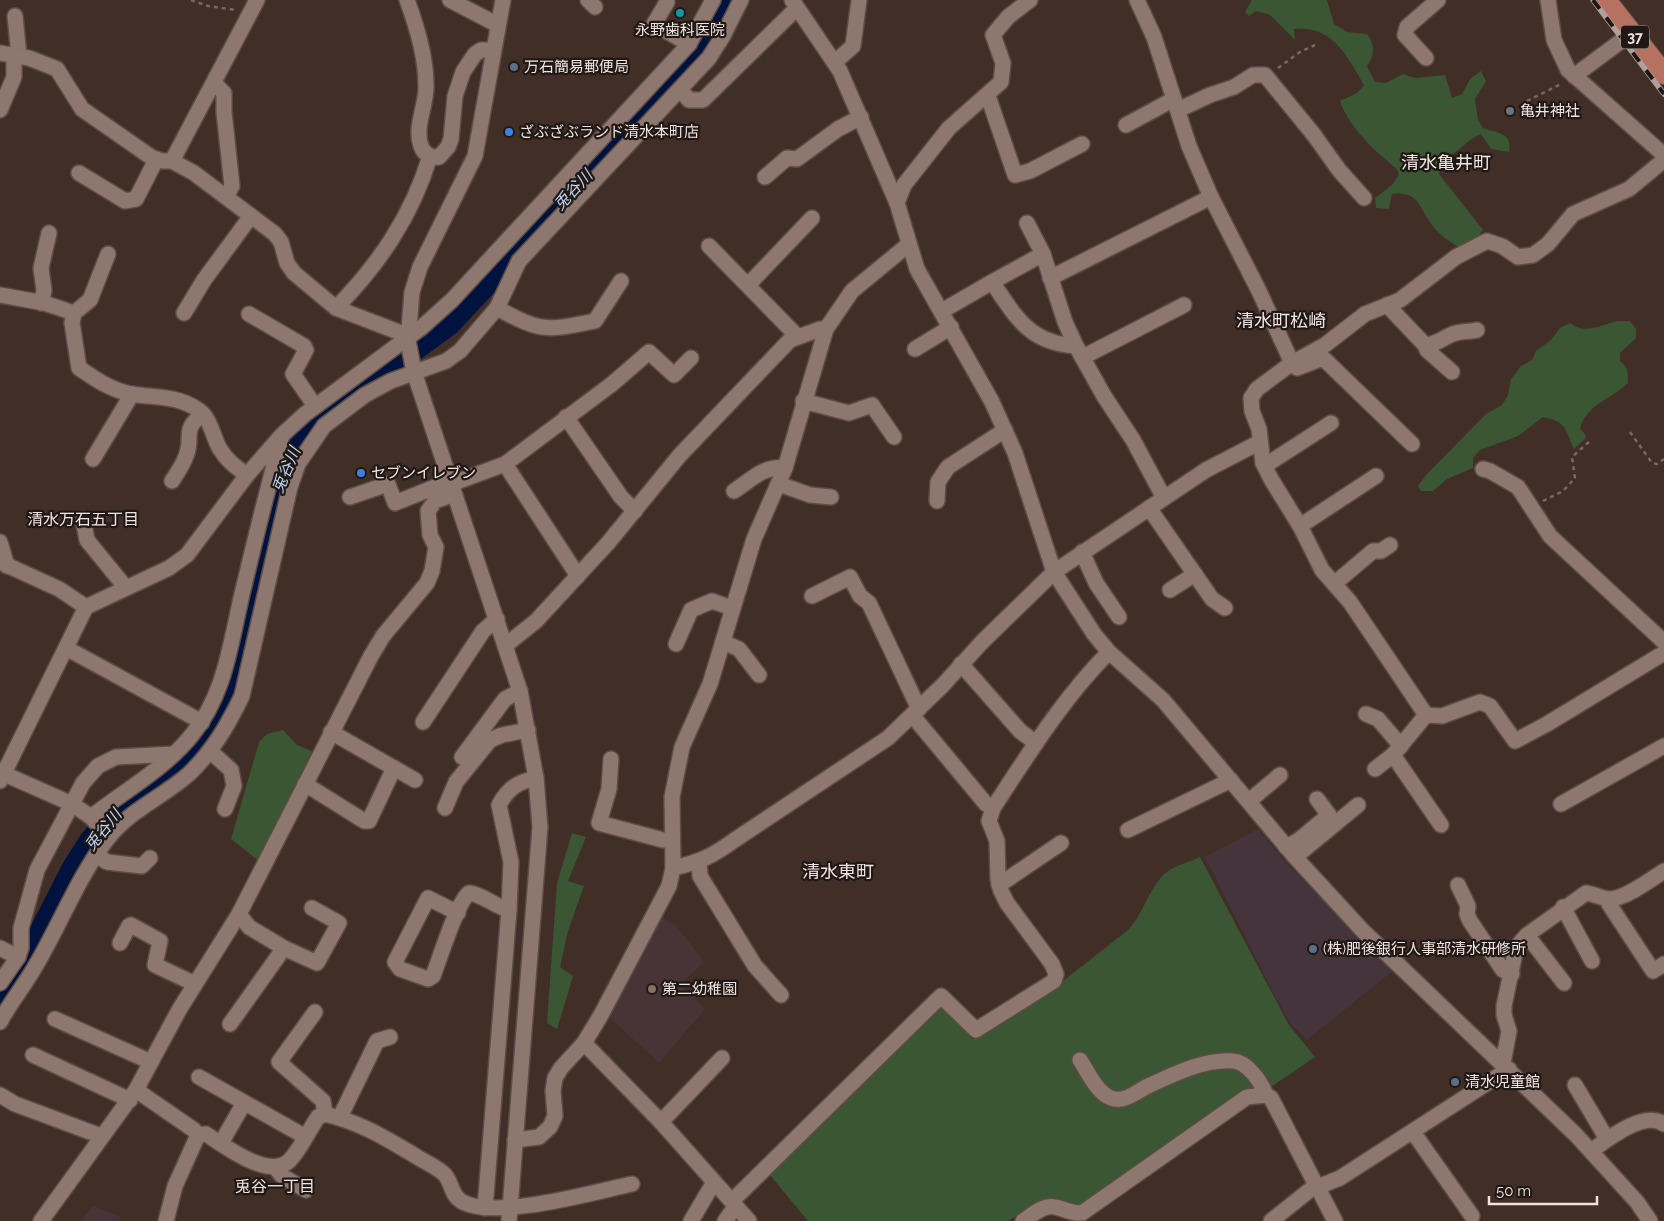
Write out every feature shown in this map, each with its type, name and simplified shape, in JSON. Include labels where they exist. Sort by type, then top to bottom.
[{"type":"main road","name":"37","points":[[1606,0],[1664,74]]},
{"type":"street","points":[[336,308],[390,244],[417,196],[428,162],[419,136],[427,87],[424,60],[419,34],[407,0]]},
{"type":"street","points":[[450,0],[498,25]]},
{"type":"street","points":[[503,0],[475,156],[420,267],[412,292],[408,339],[412,366],[520,691],[536,778],[540,828],[509,1215]]},
{"type":"street","points":[[100,828],[72,804],[1,776],[86,607],[169,568],[187,556],[247,475],[282,435],[315,406],[408,339],[452,300],[689,44],[713,0]]},
{"type":"street","points":[[100,828],[126,818],[188,774],[210,751],[229,723],[242,696],[290,487],[298,464],[324,426],[365,395],[391,381],[412,366],[446,361],[460,351],[497,308],[519,261],[709,58],[723,36],[741,0]]},
{"type":"street","points":[[835,62],[853,46],[859,0]]},
{"type":"street","points":[[1137,0],[1154,37],[1189,146],[1211,197],[1259,291],[1292,363],[1297,368],[1323,358],[1412,444]]},
{"type":"street","points":[[1426,58],[1405,35],[1407,27],[1438,0]]},
{"type":"street","points":[[1548,0],[1554,40],[1568,70],[1664,155]]},
{"type":"street","points":[[897,203],[904,184],[949,128],[988,96],[1001,82],[1004,70],[993,35],[1008,17],[1026,1]]},
{"type":"street","points":[[667,2],[654,24],[689,44]]},
{"type":"street","points":[[680,89],[689,100],[703,100],[794,4],[835,62],[897,203],[917,268],[951,327],[1005,430],[1015,453],[1054,572],[1070,599],[1109,652],[1163,700],[1291,852],[1363,931],[1506,1066],[1591,1151],[1636,1202],[1650,1221]]},
{"type":"street","points":[[172,161],[254,5]]},
{"type":"street","points":[[0,110],[14,77],[11,54],[16,16]]},
{"type":"street","points":[[1574,76],[1632,33]]},
{"type":"street","points":[[428,162],[439,157],[448,147],[455,96],[463,72],[475,54],[481,50],[493,50]]},
{"type":"street","points":[[11,54],[57,69],[82,109],[156,160],[172,161],[194,173],[275,234],[281,242],[287,264],[294,273],[336,308],[408,339]]},
{"type":"street","points":[[1126,125],[1176,104],[1234,87],[1253,75],[1265,74],[1314,135],[1339,170],[1364,198]]},
{"type":"street","points":[[214,83],[224,92],[224,112],[232,186],[226,197]]},
{"type":"street","points":[[988,96],[1015,174],[1030,170],[1082,144]]},
{"type":"street","points":[[765,177],[787,158],[797,159],[838,129],[860,117]]},
{"type":"street","points":[[79,173],[126,201],[132,201],[136,199],[156,160]]},
{"type":"street","points":[[1426,715],[1350,602],[1315,558],[1300,526],[1263,463],[1251,398],[1257,389],[1292,363],[1349,329],[1365,314],[1400,300],[1456,256],[1487,241],[1502,246],[1518,257],[1533,255],[1548,244],[1573,214],[1628,189],[1664,160]]},
{"type":"street","points":[[1050,278],[1211,197]]},
{"type":"street","points":[[184,313],[204,280],[251,216]]},
{"type":"street","points":[[748,285],[812,218]]},
{"type":"street","points":[[1027,223],[1043,254],[1064,322],[1104,396],[1134,440],[1164,498]]},
{"type":"street","points":[[41,303],[44,291],[41,268],[49,233]]},
{"type":"street","points":[[515,1140],[539,1137],[550,1127],[555,1116],[554,1091],[556,1078],[561,1068],[584,1042],[601,1016],[669,886],[673,868],[671,840],[672,797],[682,747],[710,684],[754,539],[785,468],[803,401],[826,329],[852,291],[909,244]]},
{"type":"street","points":[[709,246],[797,336]]},
{"type":"street","points":[[108,254],[90,300],[74,313],[72,323],[79,368],[107,386],[132,394],[173,398],[185,402],[203,414],[228,461],[247,475]]},
{"type":"street","points":[[942,311],[1043,254]]},
{"type":"street","points":[[497,308],[523,322],[546,329],[595,321],[621,281]]},
{"type":"street","points":[[992,282],[1026,328],[1040,338],[1079,351],[1184,305]]},
{"type":"street","points":[[0,295],[41,303],[74,313]]},
{"type":"street","points":[[1387,305],[1425,345],[1427,350],[1452,372]]},
{"type":"street","points":[[249,314],[304,346],[306,350],[293,374],[315,406]]},
{"type":"street","points":[[915,349],[951,327]]},
{"type":"street","points":[[506,645],[536,621],[578,576],[636,511],[649,492],[704,429],[790,340],[797,336],[826,329]]},
{"type":"street","points":[[1425,345],[1437,344],[1458,332],[1467,333],[1477,330]]},
{"type":"street","points":[[350,497],[388,484],[395,503],[452,486],[505,464],[612,384],[649,352],[674,376],[690,358]]},
{"type":"street","points":[[93,459],[132,394]]},
{"type":"street","points":[[803,401],[849,413],[872,405],[894,436]]},
{"type":"street","points":[[172,481],[187,455],[188,429],[192,422],[203,414]]},
{"type":"street","points":[[566,417],[622,497],[636,511]]},
{"type":"street","points":[[1263,463],[1269,463],[1331,423]]},
{"type":"street","points":[[937,501],[938,482],[948,467],[1005,430]]},
{"type":"street","points":[[0,1022],[35,967],[97,854],[100,828],[174,754],[202,722],[217,695],[227,666],[282,435]]},
{"type":"street","points":[[673,868],[714,856],[736,838],[888,738],[1054,572],[1206,470],[1260,442]]},
{"type":"street","points":[[505,464],[578,576]]},
{"type":"street","points":[[734,491],[766,469],[774,467],[785,468]]},
{"type":"street","points":[[1483,469],[1518,487],[1550,536],[1664,642]]},
{"type":"street","points":[[1300,526],[1376,476]]},
{"type":"street","points":[[779,484],[810,495],[831,496]]},
{"type":"street","points":[[41,1221],[101,1136],[133,1095],[195,984],[239,914],[331,732],[383,636],[426,583],[432,571],[436,547],[430,535],[428,511],[452,486]]},
{"type":"street","points":[[1148,508],[1212,599],[1224,608]]},
{"type":"street","points":[[83,519],[87,540],[126,588]]},
{"type":"street","points":[[0,542],[2,564],[59,589],[86,607]]},
{"type":"street","points":[[1334,584],[1372,551],[1381,551],[1390,544]]},
{"type":"street","points":[[1082,552],[1096,582],[1119,617]]},
{"type":"street","points":[[1170,590],[1195,574]]},
{"type":"street","points":[[812,596],[850,577],[860,596],[869,604],[915,712],[986,804],[993,808]]},
{"type":"street","points":[[676,644],[691,610],[712,601],[732,608]]},
{"type":"street","points":[[423,722],[483,631],[497,619]]},
{"type":"street","points":[[723,642],[739,649],[759,675]]},
{"type":"street","points":[[66,648],[202,722]]},
{"type":"street","points":[[725,1221],[734,1204],[941,996],[976,1030],[1054,981],[1056,974],[1052,964],[1007,903],[999,884],[997,841],[988,821],[993,808],[1036,743],[1095,666],[1109,652]]},
{"type":"street","points":[[1426,715],[1442,716],[1480,702],[1490,706],[1515,741],[1548,724],[1664,653]]},
{"type":"street","points":[[961,664],[1020,731],[1036,743]]},
{"type":"street","points":[[462,757],[505,699],[520,691]]},
{"type":"street","points":[[1366,714],[1378,719],[1441,825]]},
{"type":"street","points":[[1375,770],[1397,750],[1426,715]]},
{"type":"street","points":[[444,808],[456,782],[490,740],[528,730]]},
{"type":"street","points":[[331,732],[414,780]]},
{"type":"street","points":[[1561,804],[1664,746]]},
{"type":"street","points":[[210,751],[231,770],[234,786],[225,809]]},
{"type":"street","points":[[0,983],[18,958],[21,948],[21,928],[37,870],[83,784],[98,766],[116,757],[174,754]]},
{"type":"street","points":[[611,758],[609,789],[599,823],[662,840],[671,840]]},
{"type":"street","points":[[305,784],[364,821],[369,821],[394,768]]},
{"type":"street","points":[[1249,801],[1280,775]]},
{"type":"street","points":[[485,1208],[509,910],[511,862],[499,805],[512,787],[522,781],[536,778]]},
{"type":"street","points":[[1128,830],[1231,780]]},
{"type":"street","points":[[1291,852],[1299,840],[1329,814],[1316,799]]},
{"type":"street","points":[[1291,852],[1358,805]]},
{"type":"street","points":[[999,884],[1061,843]]},
{"type":"street","points":[[97,854],[107,862],[142,866],[150,858]]},
{"type":"street","points":[[698,862],[700,876],[755,966],[781,995]]},
{"type":"street","points":[[1271,1221],[1318,1186],[1340,1178],[1413,1132],[1506,1066],[1509,1031],[1504,1015],[1504,1006],[1515,953],[1526,935],[1586,893],[1609,899],[1621,896],[1664,870]]},
{"type":"street","points":[[1458,885],[1468,906],[1470,921],[1503,970],[1512,974]]},
{"type":"street","points":[[458,913],[428,898],[395,962],[400,969],[428,979],[433,976],[458,913],[464,897],[470,893],[480,894],[498,907],[509,910]]},
{"type":"street","points":[[1609,899],[1609,904],[1653,971],[1664,964]]},
{"type":"street","points":[[239,914],[249,927],[284,948],[317,963],[338,923],[312,908]]},
{"type":"street","points":[[1564,908],[1592,960]]},
{"type":"street","points":[[120,943],[129,926],[160,940],[155,965],[195,984]]},
{"type":"street","points":[[1526,935],[1564,983]]},
{"type":"street","points":[[0,948],[18,958]]},
{"type":"street","points":[[230,1024],[284,948]]},
{"type":"street","points":[[315,1012],[280,1062],[324,1100],[325,1114]]},
{"type":"street","points":[[55,1019],[151,1062]]},
{"type":"street","points":[[340,1118],[377,1041],[390,1037]]},
{"type":"street","points":[[584,1042],[662,1122],[749,1221]]},
{"type":"street","points":[[32,1055],[133,1095],[194,1130],[198,1135]]},
{"type":"street","points":[[662,1122],[722,1058]]},
{"type":"street","points":[[1080,1060],[1099,1089],[1110,1098],[1122,1100],[1173,1074],[1198,1065],[1234,1060],[1251,1072],[1263,1086],[1266,1095]]},
{"type":"street","points":[[199,1077],[304,1136]]},
{"type":"street","points":[[1575,1085],[1607,1139]]},
{"type":"street","points":[[0,1095],[16,1104],[101,1136]]},
{"type":"street","points":[[1023,1221],[1041,1209],[1054,1206],[1072,1214],[1082,1213],[1247,1097],[1266,1095],[1271,1098],[1335,1221]]},
{"type":"street","points":[[221,1143],[244,1103]]},
{"type":"street","points":[[198,1135],[206,1134],[262,1167],[275,1167],[289,1160],[318,1117],[325,1114],[360,1123],[443,1173],[451,1191],[461,1202],[509,1215],[632,1184]]},
{"type":"street","points":[[1591,1151],[1607,1139],[1644,1120],[1659,1121],[1664,1124]]},
{"type":"street","points":[[1413,1132],[1472,1216]]},
{"type":"street","points":[[166,1221],[175,1186],[198,1135]]},
{"type":"street","points":[[275,1167],[282,1176],[306,1190]]},
{"type":"street","points":[[691,1221],[714,1182]]},
{"type":"path","points":[[191,0],[229,10],[254,5]]},
{"type":"path","points":[[1265,74],[1315,45]]},
{"type":"path","points":[[1527,101],[1574,76]]},
{"type":"path","points":[[1630,432],[1652,463],[1657,464],[1664,459]]},
{"type":"path","points":[[1531,508],[1570,485],[1575,478],[1572,457],[1591,440]]},
{"type":"shaded area","name":"(株)肥後銀行人事部清水研修所","points":[[1258,829],[1282,858],[1315,892],[1395,969],[1307,1040],[1290,1023],[1276,998],[1205,857]]},
{"type":"shaded area","name":"第二幼稚園","points":[[660,913],[669,923],[675,924],[704,962],[680,985],[705,1009],[659,1063],[607,1015]]},
{"type":"shaded area","points":[[93,1206],[120,1217],[119,1221],[81,1221]]},
{"type":"green space","points":[[1252,0],[1327,0],[1334,24],[1347,32],[1367,34],[1370,38],[1373,50],[1367,66],[1375,82],[1386,83],[1403,74],[1415,78],[1445,75],[1452,98],[1462,94],[1470,79],[1481,71],[1486,81],[1475,99],[1478,120],[1483,128],[1506,137],[1510,145],[1509,152],[1491,149],[1481,134],[1470,140],[1453,154],[1442,159],[1439,174],[1483,230],[1476,239],[1460,248],[1452,243],[1435,229],[1417,202],[1408,195],[1401,193],[1392,194],[1389,209],[1376,208],[1375,198],[1392,185],[1399,175],[1397,169],[1380,155],[1356,130],[1344,111],[1340,101],[1357,93],[1364,85],[1351,63],[1345,53],[1329,37],[1319,32],[1308,29],[1294,29],[1295,40],[1270,15],[1256,11],[1249,16],[1245,12]]},
{"type":"green space","points":[[1618,321],[1630,321],[1636,329],[1636,338],[1620,353],[1620,361],[1627,371],[1628,383],[1587,414],[1580,429],[1586,435],[1585,439],[1574,449],[1564,427],[1557,421],[1543,417],[1518,436],[1480,450],[1473,458],[1473,468],[1447,479],[1433,491],[1421,491],[1418,486],[1427,474],[1486,414],[1502,405],[1508,395],[1511,379],[1521,366],[1532,360],[1536,351],[1551,340],[1560,328],[1570,323],[1576,327],[1587,329]]},
{"type":"green space","points":[[283,730],[297,745],[312,751],[259,861],[231,839],[259,742],[267,734]]},
{"type":"green space","points":[[572,833],[586,837],[568,881],[584,886],[568,931],[560,967],[573,976],[557,1029],[547,1023],[557,883]]},
{"type":"green space","points":[[1200,857],[1289,1025],[1315,1057],[1271,1087],[1255,1091],[1079,1209],[1032,1206],[1008,1221],[808,1221],[769,1174],[942,1003],[972,1039],[1063,981],[1128,930],[1161,878],[1175,867]]},
{"type":"waterway","name":"兎谷川","points":[[0,1001],[29,958],[75,868],[91,843],[119,809],[190,754],[223,706],[239,659],[256,590],[271,509],[281,474],[296,444],[322,415],[448,323],[682,73],[715,25],[727,0]]},
{"type":"railway","points":[[1593,0],[1664,94]]},
{"type":"place","name":"永野歯科医院","points":[[680,13]]},
{"type":"place","name":"万石簡易郵便局","points":[[514,67]]},
{"type":"place","name":"亀井神社","points":[[1510,111]]},
{"type":"place","name":"ざぶざぶランド清水本町店","points":[[509,132]]},
{"type":"place","name":"セブンイレブン","points":[[361,473]]},
{"type":"place","name":"(株)肥後銀行人事部清水研修所","points":[[1313,949]]},
{"type":"place","name":"第二幼稚園","points":[[652,989]]},
{"type":"place","name":"清水児童館","points":[[1455,1082]]},
{"type":"district","name":"清水亀井町","points":[[1446,162]]},
{"type":"district","name":"清水町松崎","points":[[1281,320]]},
{"type":"district","name":"清水万石五丁目","points":[[83,519]]},
{"type":"district","name":"清水東町","points":[[838,871]]},
{"type":"district","name":"兎谷一丁目","points":[[275,1186]]}]
